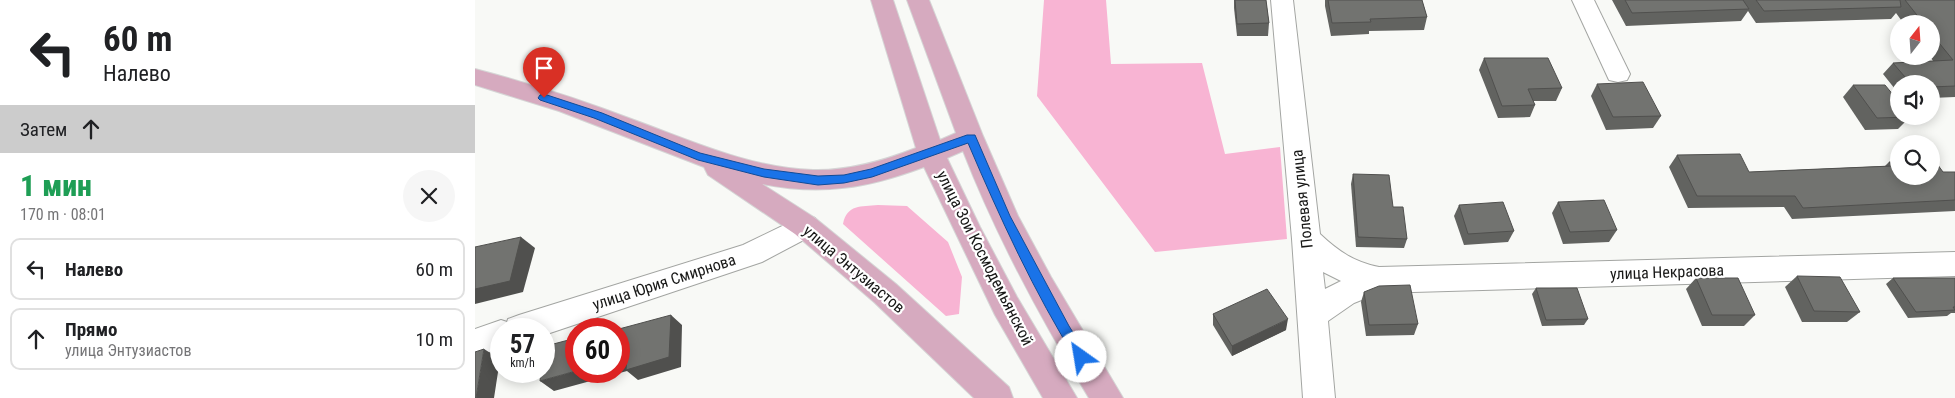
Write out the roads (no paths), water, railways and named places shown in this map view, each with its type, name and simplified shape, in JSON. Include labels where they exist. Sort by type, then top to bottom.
[{"type":"main road","name":"улица Зои Космодемьянской","points":[[882,0],[931,153],[967,230],[1006,306],[1061,398]]},
{"type":"main road","points":[[918,0],[971,138],[1005,217],[1064,330],[1107,398]]},
{"type":"main road","name":"улица Энтузиастов","points":[[475,77],[598,116],[698,156],[764,173],[818,180],[858,176],[971,138]]},
{"type":"main road","name":"улица Энтузиастов","points":[[698,156],[805,226],[885,293],[997,398]]},
{"type":"street","name":"Полевая улица","points":[[1282,0],[1306,239],[1319,398]]},
{"type":"street","points":[[1583,0],[1618,74]]},
{"type":"street","name":"улица Юрия Смирнова","points":[[553,318],[753,254],[805,226]]},
{"type":"street","name":"улица Некрасова","points":[[1306,239],[1330,261],[1352,274],[1379,280],[1955,264]]},
{"type":"street","name":"улица Некрасова","points":[[1312,316],[1329,301],[1349,289],[1379,280]]},
{"type":"street","points":[[475,343],[490,338]]}]
